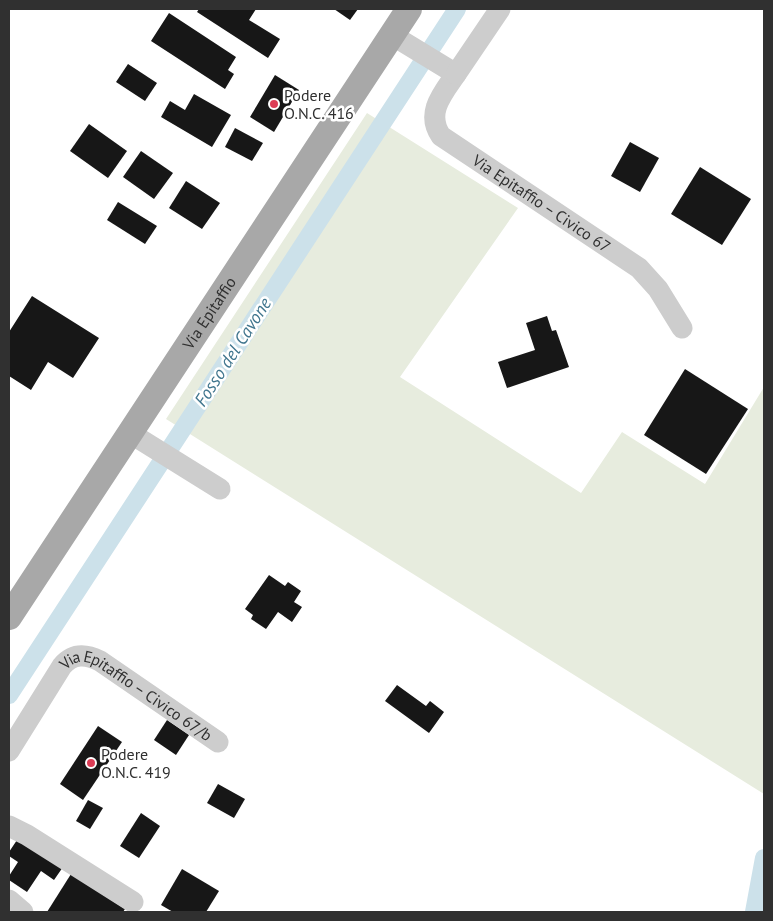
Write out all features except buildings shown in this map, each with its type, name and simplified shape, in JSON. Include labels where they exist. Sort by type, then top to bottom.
[{"type":"main road","name":"Via Epitaffio","points":[[9,617],[139,439],[409,9]]},
{"type":"street","name":"Via Epitaffio – Civico 67","points":[[500,9],[435,107],[435,123],[441,136],[639,268],[658,289],[682,328]]},
{"type":"street","points":[[392,35],[456,74]]},
{"type":"street","points":[[139,439],[220,489]]},
{"type":"street","name":"Via Epitaffio – Civico 67/b","points":[[9,751],[62,666],[79,656],[100,662],[218,742]]},
{"type":"street","points":[[9,826],[27,835],[133,902]]},
{"type":"street","points":[[9,900],[23,912]]},
{"type":"shaded area","points":[[367,113],[518,208],[400,377],[581,493],[622,432],[705,484],[764,387],[764,794],[166,419]]},
{"type":"waterway","name":"Fosso del Cavone","points":[[9,695],[457,9]]},
{"type":"waterway","points":[[754,912],[764,858]]},
{"type":"place","name":"Podere O.N.C. 416","points":[[274,104]]},
{"type":"place","name":"Podere O.N.C. 419","points":[[91,763]]}]
